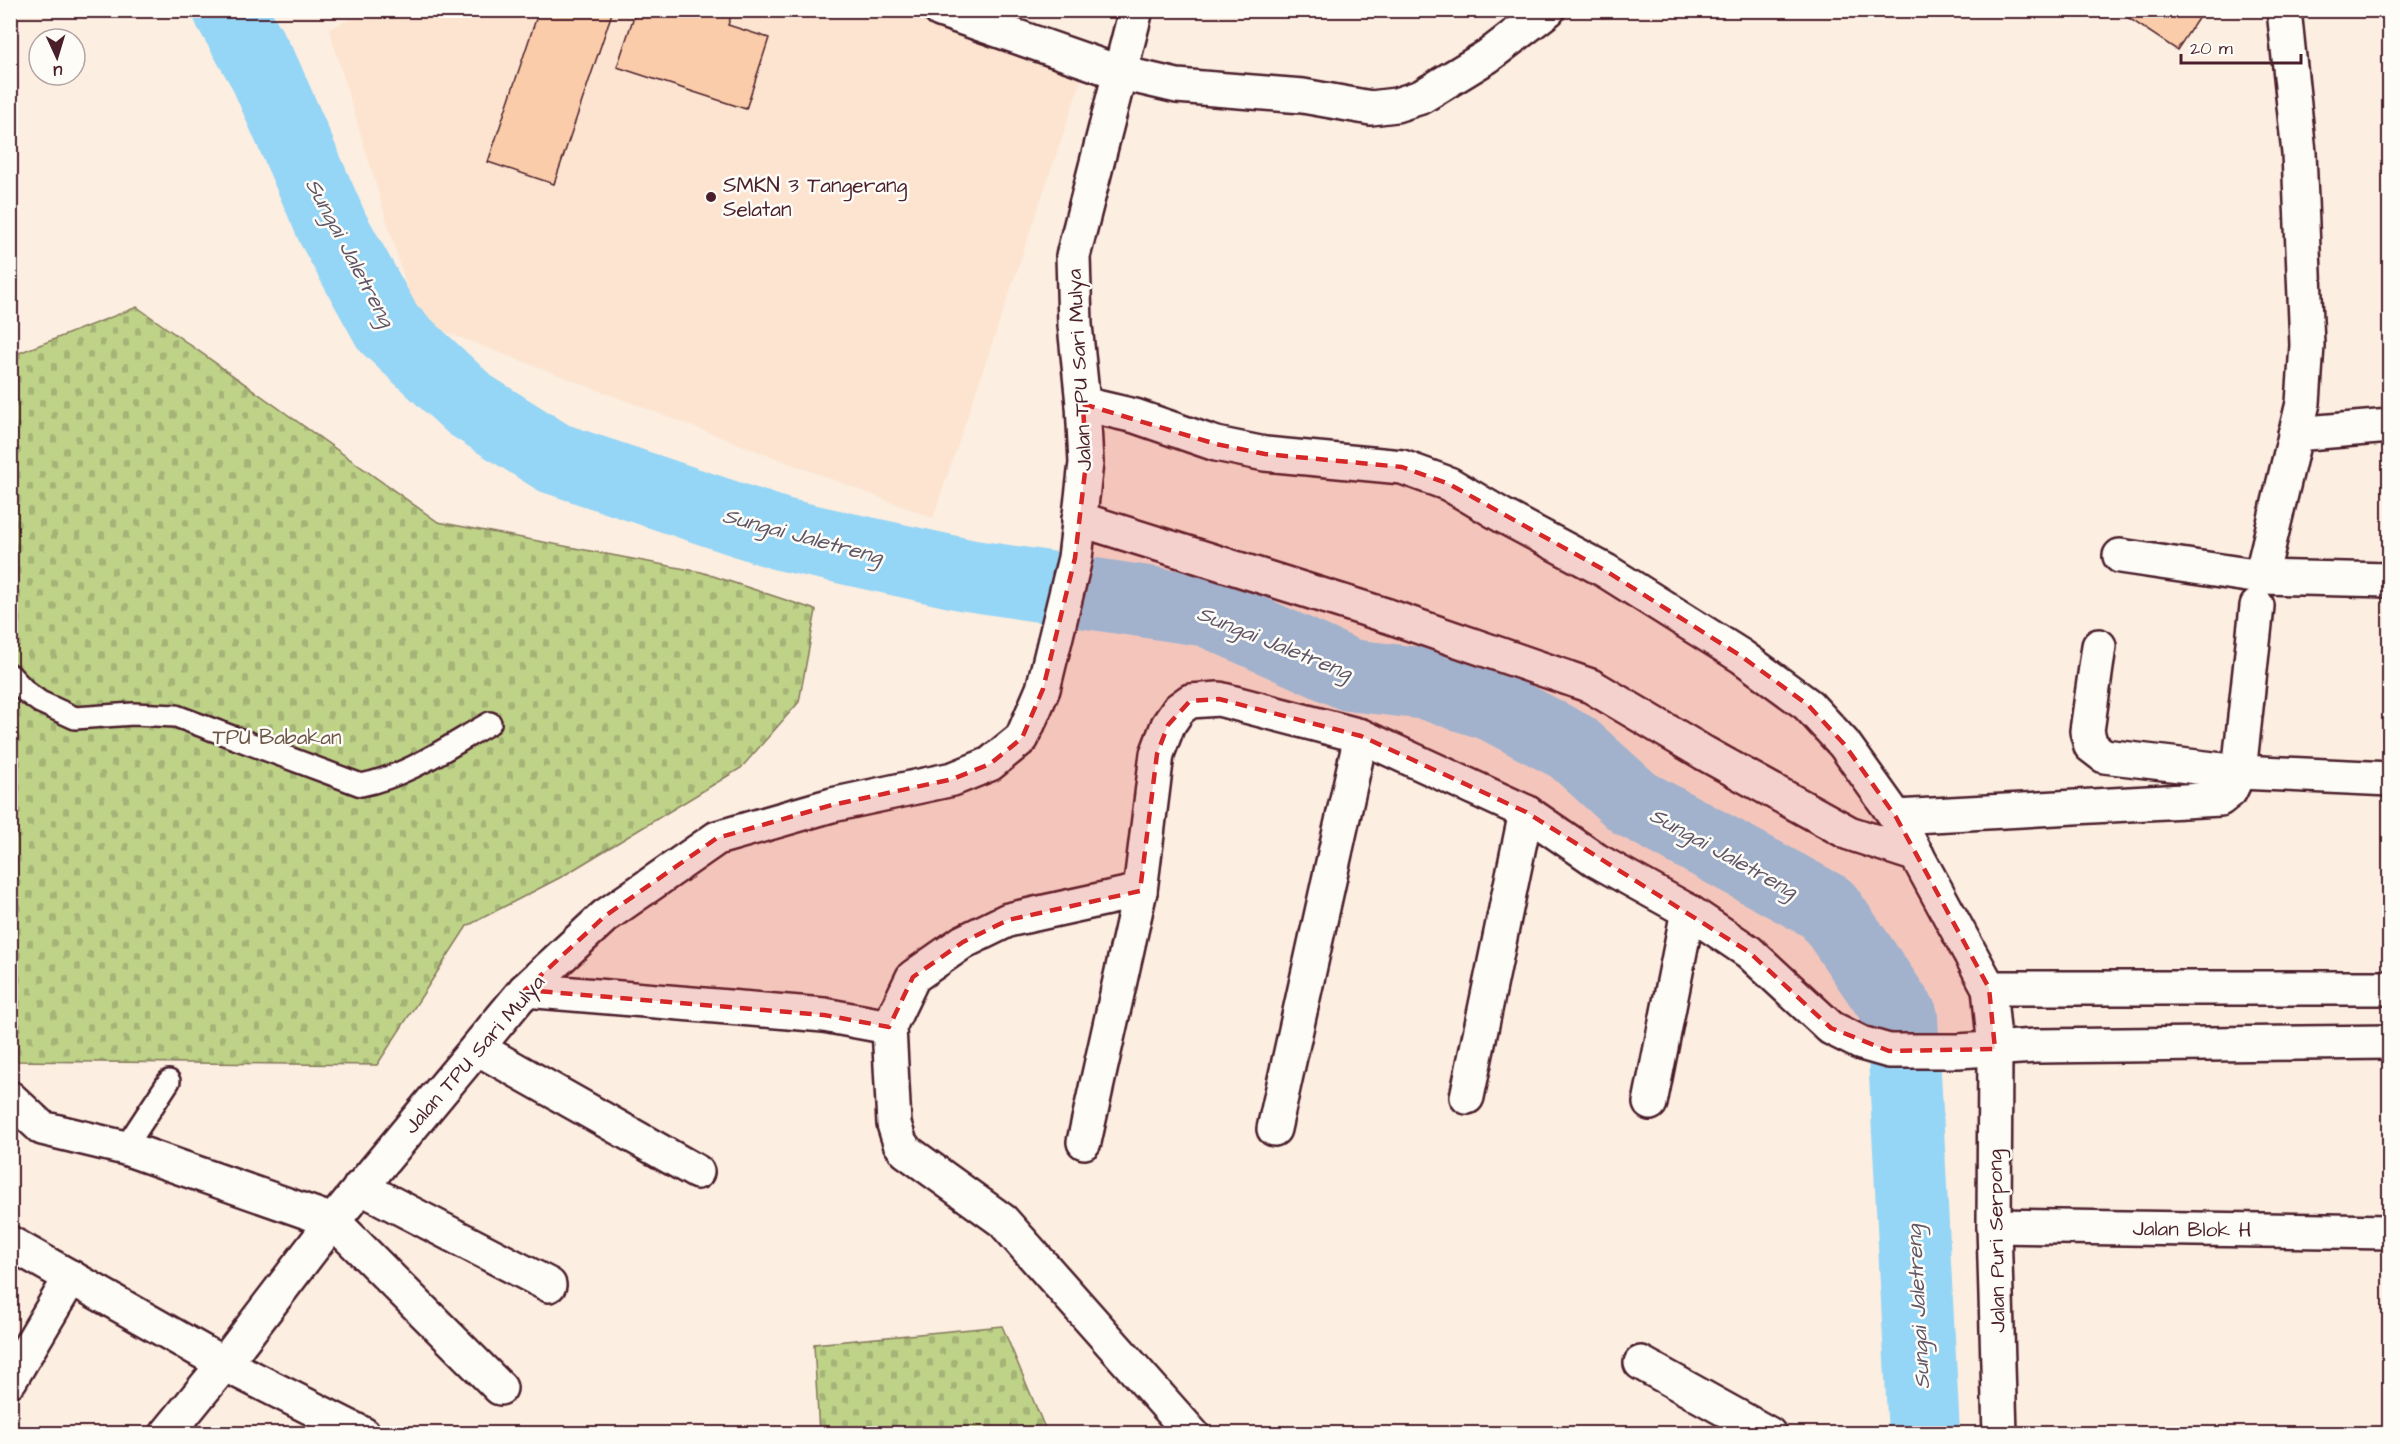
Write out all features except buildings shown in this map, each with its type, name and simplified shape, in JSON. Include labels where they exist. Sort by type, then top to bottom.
[{"type":"street","points":[[940,10],[1121,73],[1177,86],[1302,96],[1371,108],[1396,105],[1421,97],[1488,56],[1548,10]]},
{"type":"street","name":"Jalan TPU Sari Mulya","points":[[167,1434],[224,1364],[360,1187],[525,990],[605,916],[717,838],[832,805],[953,779],[990,764],[1023,738],[1043,689],[1075,558],[1086,463],[1075,325],[1073,256],[1137,10]]},
{"type":"street","points":[[1896,817],[2220,799],[2230,791],[2239,772],[2259,592],[2304,403],[2307,345],[2299,153],[2284,10]]},
{"type":"street","points":[[1083,404],[1135,416],[1216,444],[1265,454],[1402,467],[1449,484],[1503,516],[1606,571],[1741,656],[1808,705],[1844,744],[1896,817],[1989,988],[2385,988]]},
{"type":"street","points":[[2295,434],[2390,426]]},
{"type":"street","points":[[1079,519],[1388,616],[1591,686],[1704,753],[1849,833],[1917,855]]},
{"type":"street","points":[[2120,556],[2259,592],[2390,580]]},
{"type":"street","points":[[2099,646],[2087,731],[2088,741],[2096,752],[2104,756],[2239,772],[2390,779]]},
{"type":"street","points":[[1084,1142],[1140,891],[1157,754],[1168,725],[1184,704],[1190,701],[1219,699],[1360,736],[1526,812],[1596,860],[1688,911],[1749,952],[1831,1028],[1860,1044],[1889,1051],[1958,1051],[2036,1046],[2390,1042]]},
{"type":"street","points":[[1274,1129],[1360,736]]},
{"type":"street","points":[[1467,1097],[1526,812]]},
{"type":"street","points":[[1140,891],[1008,920],[963,942],[913,977],[888,1028],[894,1124],[900,1143],[929,1168],[1003,1221],[1192,1434]]},
{"type":"street","points":[[1650,1103],[1688,911]]},
{"type":"street","name":"Jalan Puri Serpong","points":[[1989,988],[1995,1049],[1994,1226],[2000,1434]]},
{"type":"street","points":[[525,990],[824,1015],[888,1028]]},
{"type":"street","points":[[477,1048],[697,1172]]},
{"type":"street","points":[[10,1098],[42,1128],[125,1148],[333,1221],[500,1388]]},
{"type":"street","points":[[360,1187],[549,1285]]},
{"type":"street","name":"Jalan Blok H","points":[[1994,1226],[2390,1232]]},
{"type":"street","points":[[10,1243],[224,1364],[363,1434]]},
{"type":"street","points":[[10,1380],[71,1277]]},
{"type":"street","points":[[1641,1363],[1769,1434]]},
{"type":"lane","points":[[10,675],[26,692],[40,702],[75,718],[133,714],[177,716],[361,785],[381,781],[403,772],[490,723]]},
{"type":"lane","points":[[125,1148],[169,1081]]},
{"type":"highlighted area","points":[[1083,404],[1216,444],[1265,454],[1402,467],[1449,484],[1606,571],[1741,656],[1808,705],[1844,744],[1896,817],[1989,988],[1995,1049],[1889,1051],[1831,1028],[1749,952],[1526,812],[1361,736],[1219,699],[1190,701],[1168,725],[1157,754],[1140,891],[1008,920],[963,942],[913,977],[889,1027],[824,1015],[525,990],[605,916],[717,838],[832,805],[953,779],[990,764],[1022,738],[1043,689],[1075,558],[1086,463]]},
{"type":"shaded area","name":"SMKN 3 Tangerang Selatan","points":[[369,10],[914,11],[1084,72],[933,518],[417,321],[329,29]]},
{"type":"green space","name":"TPU Babakan","points":[[137,307],[438,522],[701,572],[816,610],[799,702],[741,768],[563,876],[467,926],[377,1065],[11,1061],[11,356]]},
{"type":"green space","points":[[1002,1326],[1047,1433],[819,1433],[814,1344]]},
{"type":"waterway","name":"Sungai Jaletreng","points":[[229,10],[264,71],[333,229],[388,328],[470,405],[554,458],[781,534],[967,575],[1208,611],[1350,675],[1427,684],[1492,705],[1572,747],[1634,803],[1827,908],[1902,1017],[1924,1434]]},
{"type":"place","name":"SMKN 3 Tangerang Selatan","points":[[711,197]]}]
